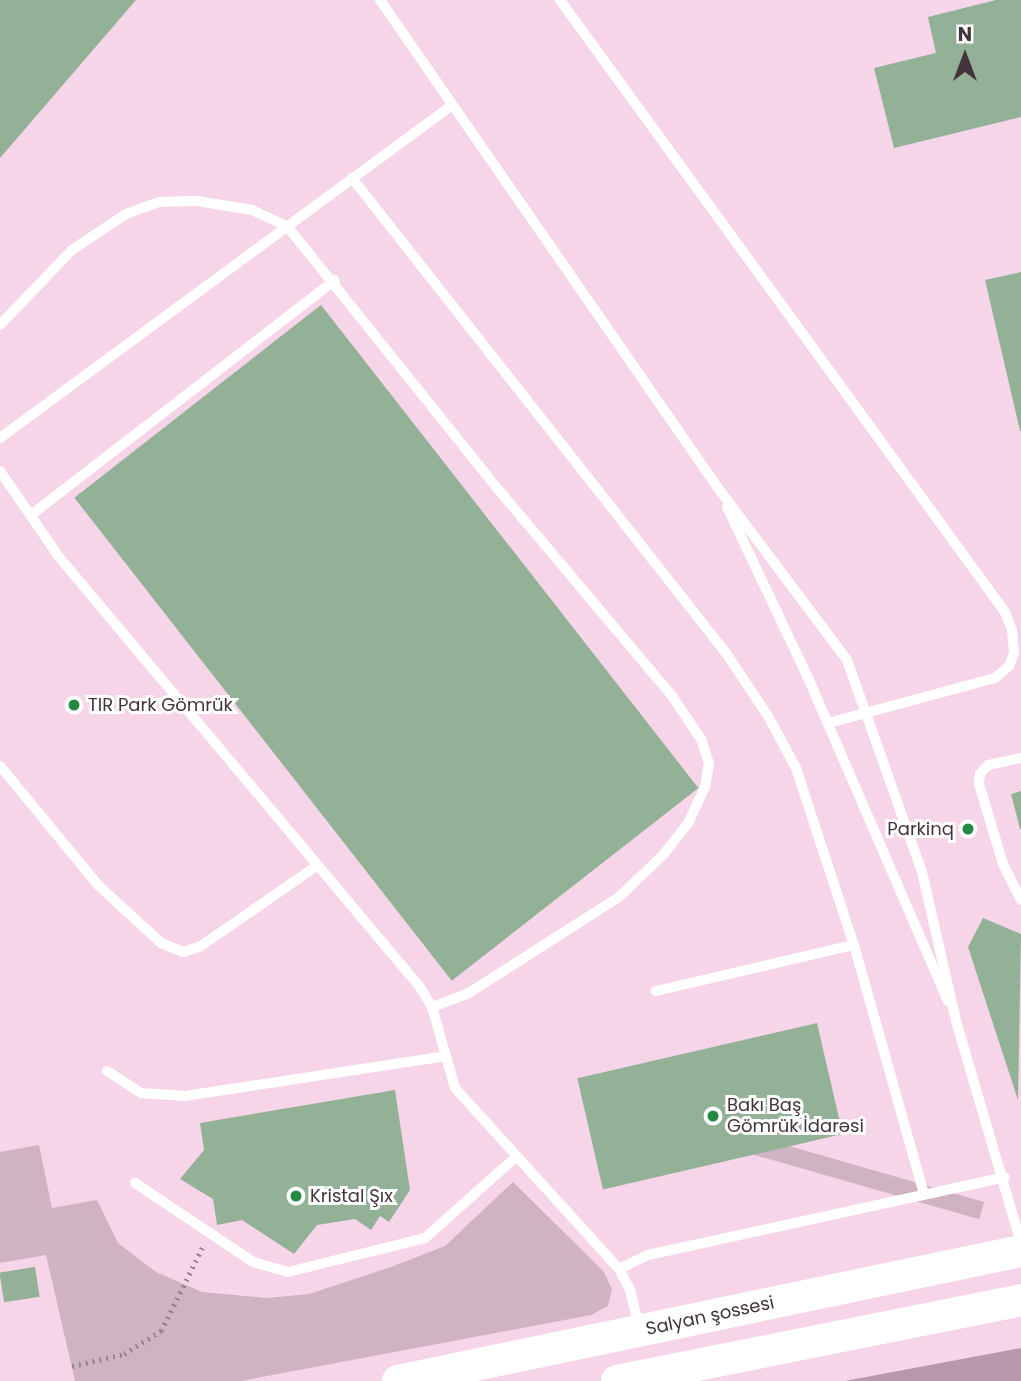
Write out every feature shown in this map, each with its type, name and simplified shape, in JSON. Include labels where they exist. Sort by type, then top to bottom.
[{"type":"highway","name":"Salyan şossesi","points":[[398,1381],[1021,1251]]},
{"type":"highway","points":[[617,1381],[682,1375],[1021,1300]]},
{"type":"lane","points":[[380,0],[718,488],[831,637],[869,714],[922,872],[956,1021],[1017,1213],[1021,1243]]},
{"type":"lane","points":[[559,0],[1005,612],[1014,653],[1009,666],[995,678],[828,723]]},
{"type":"lane","points":[[0,438],[451,106]]},
{"type":"lane","points":[[352,178],[726,653],[768,716],[796,768],[854,945],[924,1194]]},
{"type":"lane","points":[[0,325],[72,250],[126,214],[159,202],[197,201],[252,210],[288,226],[335,280],[492,482],[672,696],[701,740],[709,763],[705,787],[689,822],[620,897],[469,993],[432,1007]]},
{"type":"lane","points":[[31,515],[335,280]]},
{"type":"lane","points":[[0,471],[59,556],[318,865],[432,1007],[455,1088],[466,1105],[517,1156],[619,1269],[630,1290],[640,1331]]},
{"type":"lane","points":[[718,488],[828,723],[956,1021]]},
{"type":"lane","points":[[1021,758],[989,765],[980,774],[979,784],[1003,864],[1021,900]]},
{"type":"lane","points":[[0,766],[98,885],[161,943],[183,952],[201,946],[318,865]]},
{"type":"lane","points":[[656,990],[854,945]]},
{"type":"lane","points":[[107,1071],[141,1093],[185,1096],[445,1056]]},
{"type":"lane","points":[[135,1182],[253,1262],[288,1272],[409,1242],[437,1230],[517,1156]]},
{"type":"lane","points":[[619,1269],[648,1255],[1004,1177]]},
{"type":"path","points":[[72,1366],[124,1354],[161,1331],[209,1233]]},
{"type":"shaded area","points":[[683,1116],[984,1202],[979,1219],[678,1133]]},
{"type":"shaded area","points":[[39,1145],[52,1208],[97,1200],[118,1243],[156,1272],[202,1292],[267,1298],[309,1294],[391,1267],[445,1246],[513,1182],[604,1272],[612,1289],[608,1306],[591,1315],[241,1381],[75,1381],[46,1255],[0,1263],[0,1152]]},
{"type":"shaded area","points":[[1021,1348],[1021,1381],[845,1381]]},
{"type":"building","points":[[0,0],[136,0],[0,158]]},
{"type":"building","points":[[996,0],[1021,0],[1021,117],[894,148],[874,68],[936,53],[928,17]]},
{"type":"building","points":[[1021,272],[1021,431],[1020,431],[985,280]]},
{"type":"building","points":[[321,305],[698,788],[452,981],[74,498]]},
{"type":"building","points":[[1021,791],[1021,829],[1020,829],[1011,794]]},
{"type":"building","points":[[983,918],[1021,934],[1018,1100],[968,947]]},
{"type":"building","points":[[817,1023],[843,1134],[603,1189],[577,1078]]},
{"type":"building","points":[[395,1090],[410,1190],[389,1222],[380,1216],[371,1230],[355,1219],[317,1225],[294,1254],[242,1220],[217,1225],[213,1199],[180,1179],[204,1150],[200,1123]]},
{"type":"building","points":[[35,1267],[40,1297],[4,1302],[0,1273]]},
{"type":"place","name":"TIR Park Gömrük","points":[[74,705]]},
{"type":"place","name":"Parkinq","points":[[968,829]]},
{"type":"place","name":"Bakı Baş Gömrük İdarəsi","points":[[713,1116]]},
{"type":"place","name":"Kristal Şıx","points":[[296,1196]]}]
